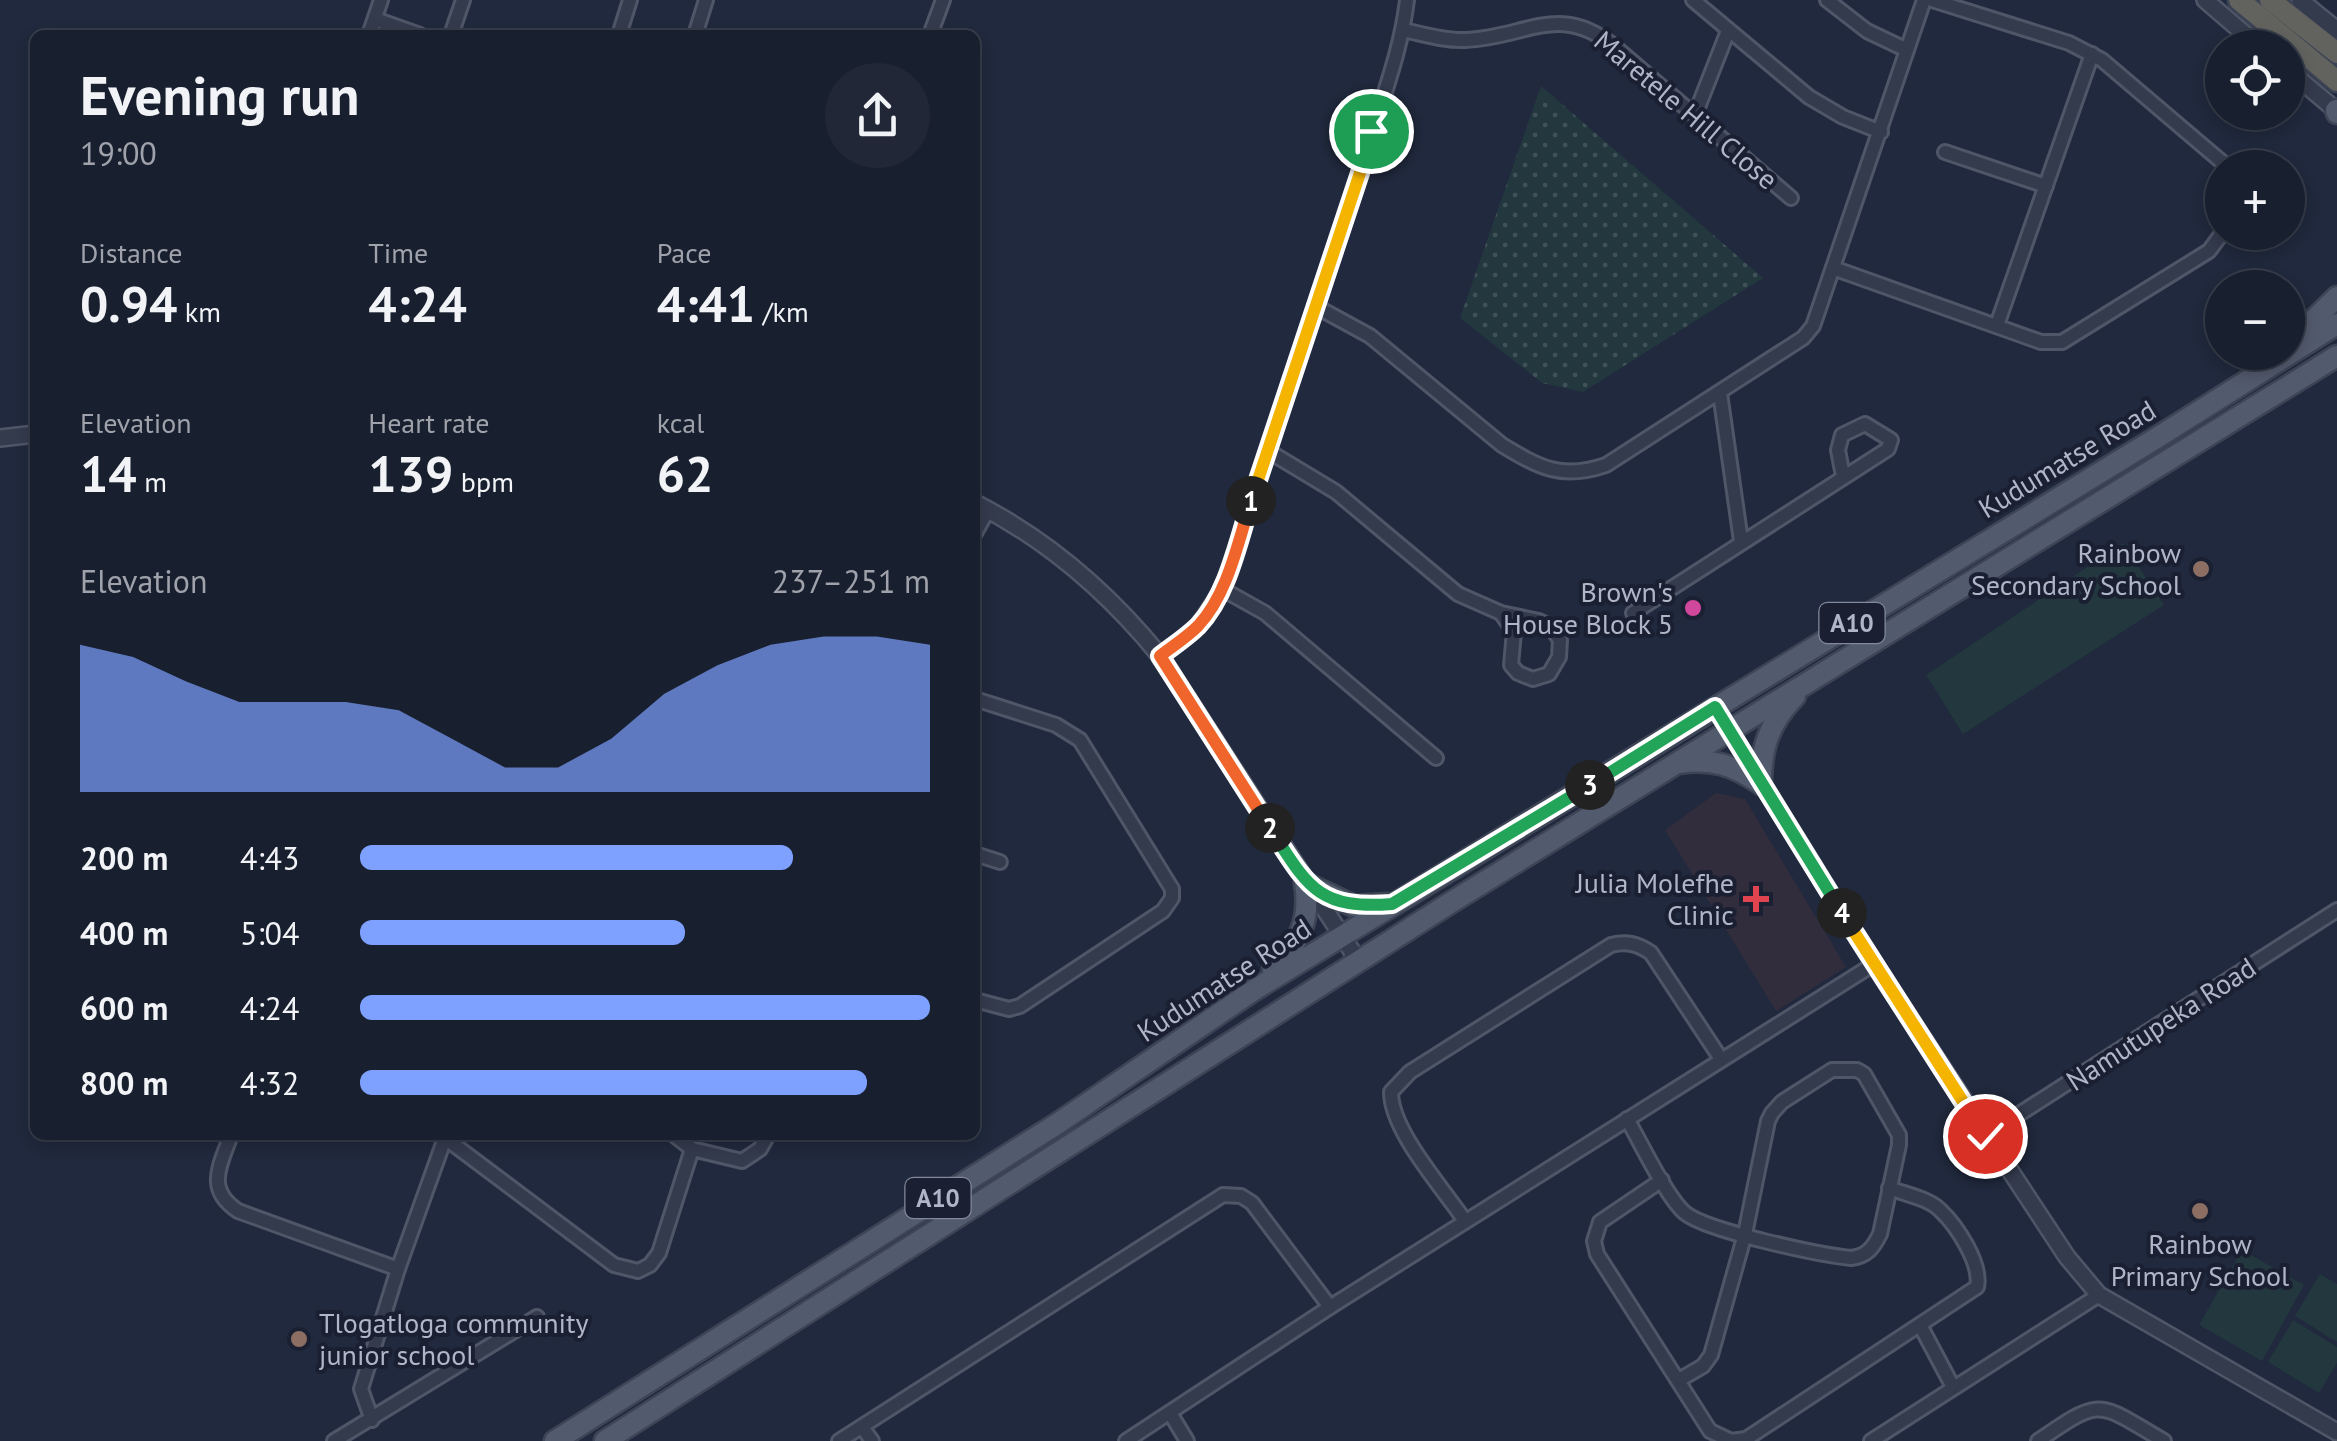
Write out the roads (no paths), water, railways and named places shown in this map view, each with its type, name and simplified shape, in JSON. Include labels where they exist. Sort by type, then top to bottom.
[{"type":"highway","points":[[2239,0],[2337,80]]},
{"type":"highway","points":[[2270,0],[2337,53]]},
{"type":"main road","points":[[2305,329],[2337,297]]},
{"type":"main road","name":"Kudumatse Road","points":[[2305,344],[2337,324]]},
{"type":"main road","name":"Kudumatse Road","points":[[605,1441],[1671,764],[2337,356]]},
{"type":"main road","name":"Kudumatse Road","points":[[555,1441],[1057,1124],[1254,990],[2262,370]]},
{"type":"main road","points":[[1671,764],[1706,760],[1722,763],[1762,784],[1762,749],[1768,731],[1782,710],[1817,674]]},
{"type":"main road","points":[[1305,883],[1354,906],[1392,904]]},
{"type":"main road","points":[[1254,990],[1302,934],[1308,908],[1305,883]]},
{"type":"street","points":[[371,30],[381,0]]},
{"type":"street","points":[[453,30],[463,0]]},
{"type":"street","points":[[621,30],[630,0]]},
{"type":"street","points":[[696,30],[706,0]]},
{"type":"street","points":[[932,30],[943,0]]},
{"type":"street","points":[[1160,656],[1198,625],[1222,589],[1360,173],[1403,30],[1407,0]]},
{"type":"street","points":[[1693,0],[1825,108],[1881,132]]},
{"type":"street","points":[[1827,0],[1867,31],[1908,50]]},
{"type":"street","points":[[1315,306],[1370,336],[1502,445],[1526,459],[1580,474],[1606,465],[1802,338],[1819,312],[1924,0]]},
{"type":"street","points":[[1932,0],[2092,54],[2109,64],[2208,150]]},
{"type":"street","points":[[2205,0],[2240,30]]},
{"type":"street","points":[[2300,0],[2337,30]]},
{"type":"street","points":[[375,18],[407,30]]},
{"type":"street","name":"Maretele Hill Close","points":[[1403,30],[1467,40],[1577,24],[1602,36],[1790,198]]},
{"type":"street","points":[[1695,115],[1728,31]]},
{"type":"street","points":[[1997,325],[2092,54]]},
{"type":"street","points":[[2305,85],[2336,112]]},
{"type":"street","points":[[1946,152],[2046,186]]},
{"type":"street","points":[[1833,268],[2041,342],[2062,342],[2210,250]]},
{"type":"street","points":[[1720,393],[1741,541]]},
{"type":"street","points":[[1633,613],[1888,449],[1891,440],[1865,424],[1842,435],[1838,450],[1843,476]]},
{"type":"street","points":[[0,438],[30,435]]},
{"type":"street","points":[[1268,451],[1336,492],[1458,594],[1501,613],[1539,620],[1551,627],[1560,640],[1559,657],[1549,674],[1533,679],[1518,674],[1511,665],[1514,632],[1501,613]]},
{"type":"street","points":[[981,507],[1016,525],[1073,566],[1112,601],[1160,656],[1360,962]]},
{"type":"street","points":[[1222,589],[1264,613],[1436,758]]},
{"type":"street","points":[[980,701],[1056,725],[1080,740],[1172,888],[1172,898],[1163,911],[1020,1006],[996,1007],[980,1002]]},
{"type":"street","points":[[1715,707],[1874,964],[2051,1238],[2099,1295],[2337,1432]]},
{"type":"street","points":[[980,856],[1000,862]]},
{"type":"street","name":"Namutupeka Road","points":[[1985,1136],[2337,910]]},
{"type":"street","points":[[1466,1221],[1391,1107],[1391,1092],[1410,1072],[1611,945],[1622,942],[1640,945],[1651,954],[1721,1059]]},
{"type":"street","points":[[1126,1441],[1330,1307],[1874,964]]},
{"type":"street","points":[[1627,1118],[1683,1212],[1707,1223],[1745,1234],[1835,1257],[1862,1256],[1874,1248],[1900,1146],[1895,1124],[1864,1074],[1857,1070],[1832,1070],[1782,1102],[1768,1122],[1745,1234],[1711,1355],[1703,1366],[1678,1380]]},
{"type":"street","points":[[229,1140],[217,1176],[225,1202],[238,1211],[398,1269]]},
{"type":"street","points":[[372,1420],[361,1389],[442,1140]]},
{"type":"street","points":[[448,1140],[614,1264],[638,1271],[650,1265],[659,1253],[692,1150]]},
{"type":"street","points":[[680,1140],[692,1150],[742,1162],[765,1140]]},
{"type":"street","points":[[1662,1180],[1600,1222],[1594,1241],[1597,1254],[1710,1430],[1730,1441],[1746,1439],[1976,1286],[1980,1274],[1977,1263],[1940,1209],[1889,1188]]},
{"type":"street","points":[[838,1441],[1223,1196],[1241,1196],[1252,1203],[1330,1307]]},
{"type":"street","points":[[1871,1441],[2099,1295]]},
{"type":"street","points":[[334,1441],[537,1317]]},
{"type":"street","points":[[1920,1325],[1953,1386]]},
{"type":"street","points":[[2038,1441],[2091,1408],[2118,1414],[2164,1441]]},
{"type":"street","points":[[1170,1413],[1187,1441]]},
{"type":"street","points":[[862,1426],[872,1441]]},
{"type":"place","name":"Rainbow Secondary School","points":[[2201,569]]},
{"type":"place","name":"Brown's House Block 5","points":[[1693,608]]},
{"type":"place","name":"Julia Molefhe Clinic","points":[[1756,899]]},
{"type":"place","name":"Rainbow Primary School","points":[[2200,1211]]},
{"type":"place","name":"Tlogatloga community junior school","points":[[299,1339]]}]
